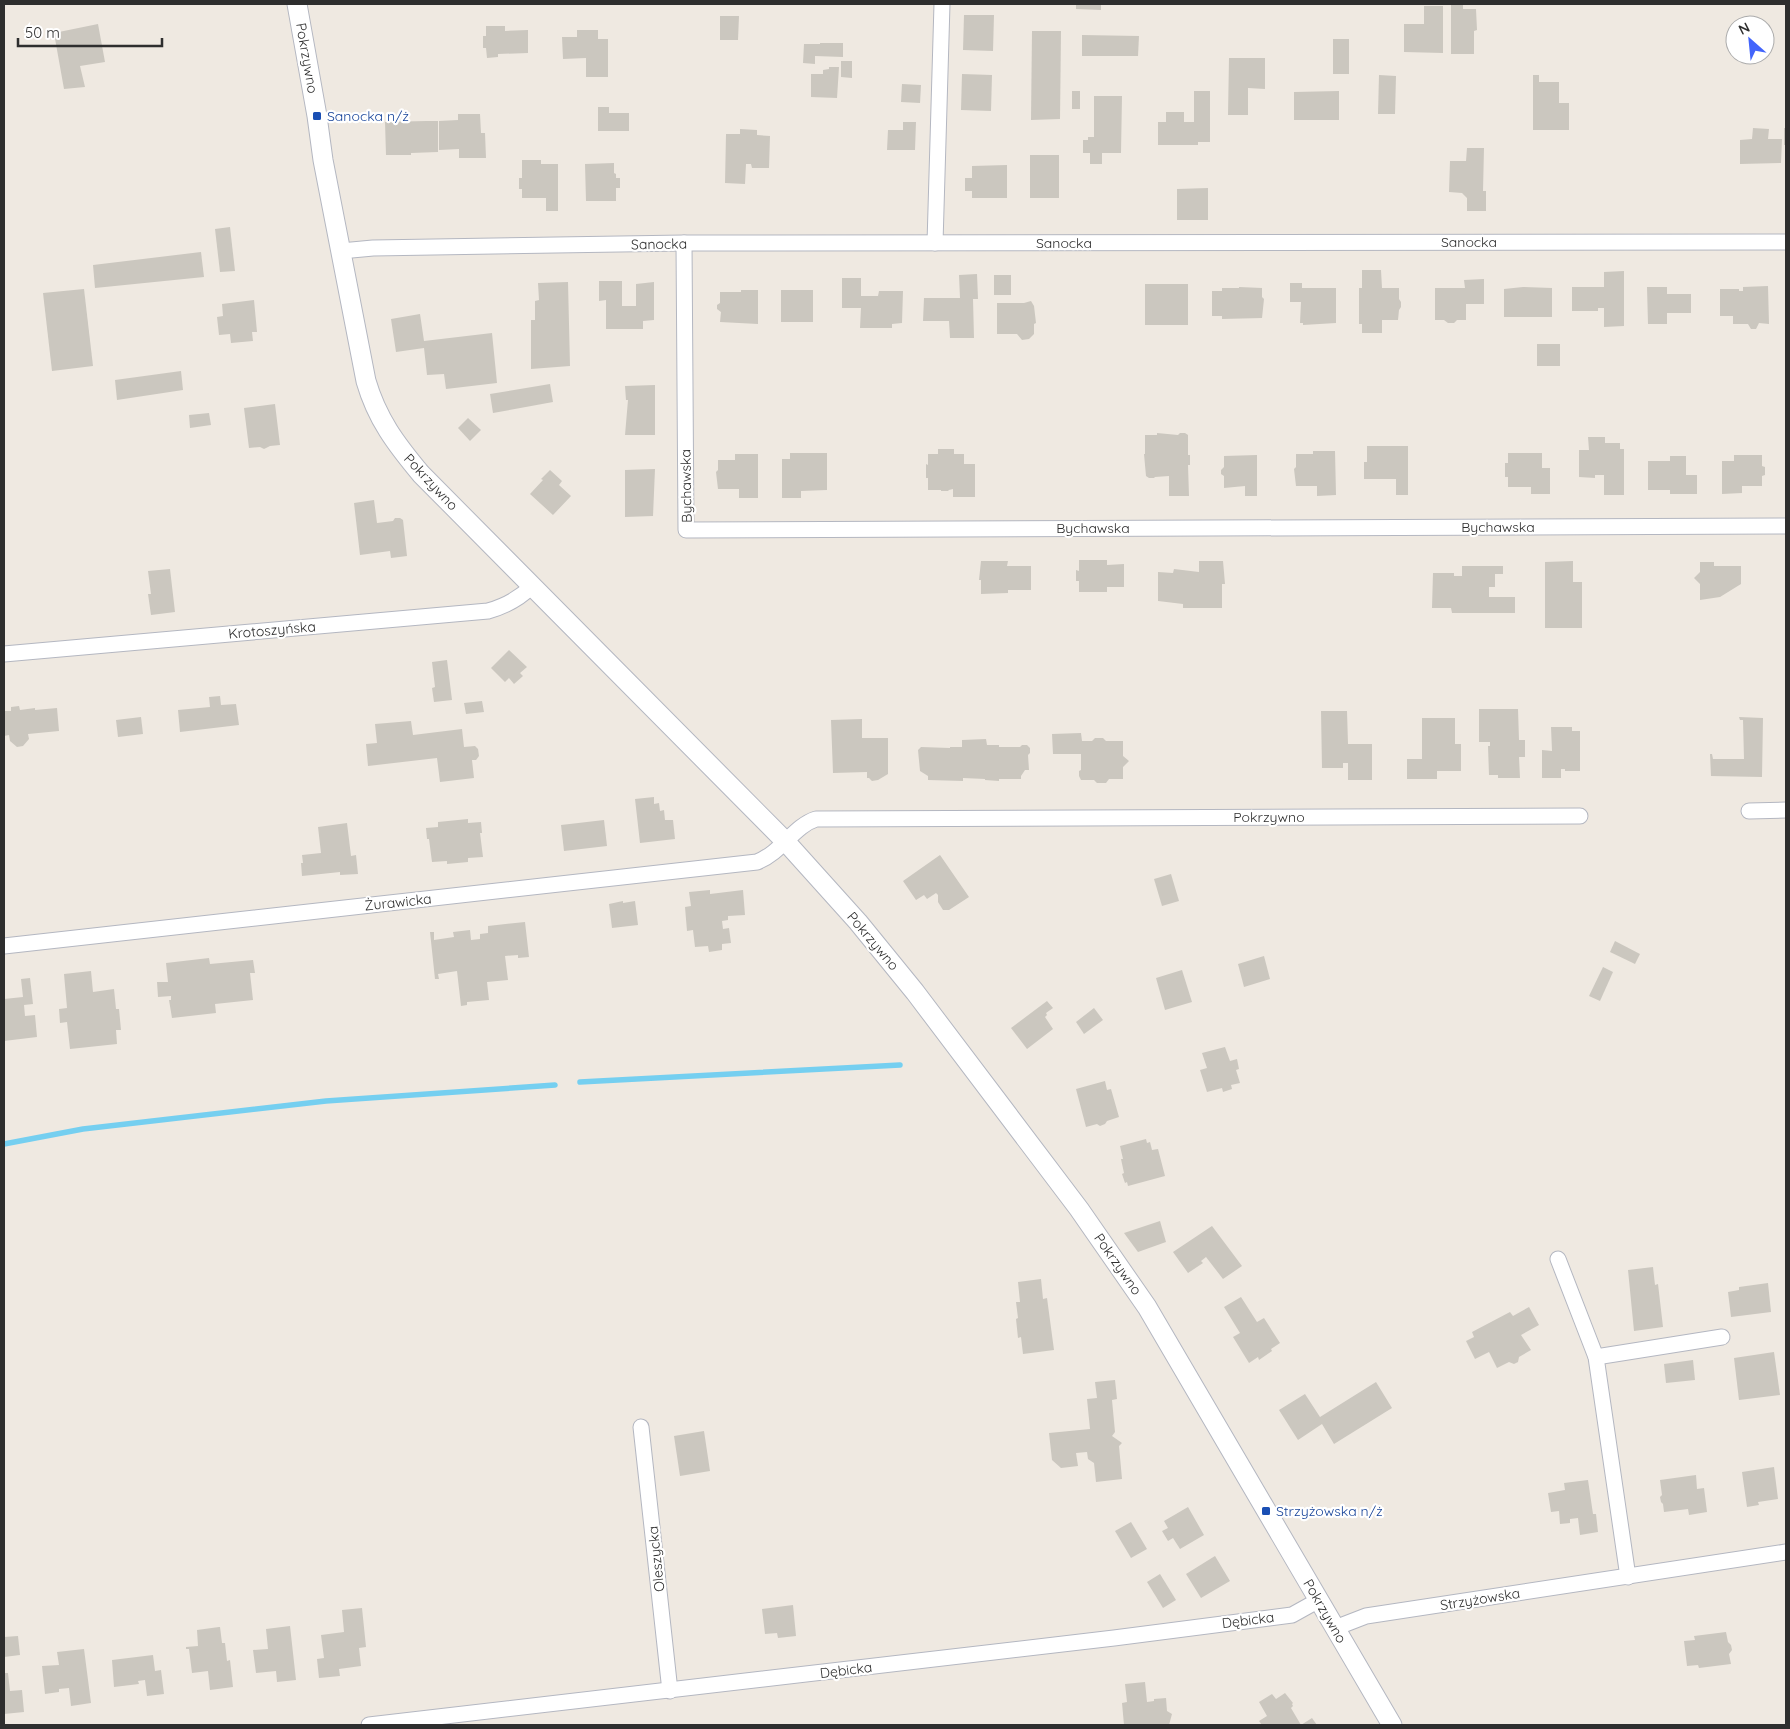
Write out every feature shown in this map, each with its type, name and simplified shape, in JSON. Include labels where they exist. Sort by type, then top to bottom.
[{"type":"street","name":"Pokrzywno","points":[[297,4],[323,160],[366,381],[380,418],[399,447],[421,474],[786,842],[846,907],[915,992],[1079,1209],[1126,1275],[1162,1332],[1392,1725]]},
{"type":"street","points":[[935,243],[942,4]]},
{"type":"street","name":"Sanocka","points":[[341,251],[373,248],[684,244],[1786,242]]},
{"type":"street","name":"Bychawska","points":[[684,244],[686,530],[1786,526]]},
{"type":"street","name":"Krotoszyńska","points":[[4,654],[488,611],[506,606],[522,596],[532,586]]},
{"type":"street","points":[[1749,811],[1786,810]]},
{"type":"street","name":"Pokrzywno","points":[[786,842],[808,821],[816,819],[1580,816]]},
{"type":"street","name":"Żurawicka","points":[[4,946],[757,862],[767,858],[786,842]]},
{"type":"street","points":[[1558,1260],[1596,1357],[1628,1577]]},
{"type":"street","points":[[1596,1357],[1722,1337]]},
{"type":"street","name":"Oleszycka","points":[[641,1427],[670,1691]]},
{"type":"street","name":"Strzyżowska","points":[[1335,1628],[1366,1616],[1786,1552]]},
{"type":"street","name":"Dębicka","points":[[369,1725],[670,1691],[1292,1615],[1319,1600]]},
{"type":"building","points":[[1076,4],[1101,4],[1101,10],[1076,9]]},
{"type":"building","points":[[1451,4],[1463,4],[1463,9],[1476,9],[1477,30],[1474,31],[1474,54],[1451,54]]},
{"type":"building","points":[[1424,6],[1443,6],[1443,53],[1404,52],[1404,24],[1424,24]]},
{"type":"building","points":[[964,15],[994,15],[993,51],[963,50]]},
{"type":"building","points":[[720,16],[739,16],[738,40],[720,40]]},
{"type":"building","points":[[98,24],[105,62],[80,66],[85,87],[64,89],[54,33]]},
{"type":"building","points":[[486,26],[505,26],[505,31],[528,30],[528,53],[498,54],[498,57],[487,58],[486,48],[483,48],[483,36],[486,36]]},
{"type":"building","points":[[577,30],[598,30],[598,39],[608,39],[608,77],[586,77],[586,58],[563,59],[562,37],[577,37]]},
{"type":"building","points":[[1032,31],[1061,31],[1060,119],[1031,120]]},
{"type":"building","points":[[1082,35],[1139,36],[1138,56],[1082,56]]},
{"type":"building","points":[[1333,39],[1349,39],[1349,74],[1333,74]]},
{"type":"building","points":[[843,43],[843,57],[815,56],[815,64],[803,63],[804,44]]},
{"type":"building","points":[[1229,58],[1265,58],[1265,89],[1248,88],[1248,115],[1228,115]]},
{"type":"building","points":[[841,61],[852,61],[852,78],[841,77]]},
{"type":"building","points":[[829,67],[839,67],[837,98],[811,97],[811,74],[823,74],[823,70],[829,69]]},
{"type":"building","points":[[962,74],[992,75],[991,111],[961,110]]},
{"type":"building","points":[[1379,75],[1396,76],[1395,114],[1378,114]]},
{"type":"building","points":[[1533,75],[1539,75],[1539,82],[1559,82],[1559,103],[1569,103],[1569,130],[1533,130]]},
{"type":"building","points":[[902,84],[921,85],[920,103],[901,102]]},
{"type":"building","points":[[1072,91],[1080,91],[1080,109],[1072,109]]},
{"type":"building","points":[[1194,91],[1210,91],[1210,142],[1198,142],[1198,145],[1158,145],[1158,122],[1166,122],[1166,112],[1184,112],[1184,122],[1194,122]]},
{"type":"building","points":[[1339,91],[1339,120],[1294,120],[1294,92]]},
{"type":"building","points":[[1094,96],[1122,96],[1121,153],[1102,153],[1102,164],[1090,164],[1090,153],[1083,153],[1083,140],[1088,140],[1088,137],[1094,137]]},
{"type":"building","points":[[598,107],[609,107],[609,113],[629,113],[629,131],[598,131]]},
{"type":"building","points":[[458,114],[480,114],[481,133],[485,133],[486,158],[459,158],[459,149],[439,150],[439,121],[458,120]]},
{"type":"building","points":[[438,121],[438,152],[386,155],[385,122]]},
{"type":"building","points":[[903,122],[916,122],[915,150],[887,150],[888,130],[903,130]]},
{"type":"building","points":[[1753,128],[1769,129],[1768,139],[1782,139],[1781,163],[1740,164],[1740,140],[1752,139]]},
{"type":"building","points":[[1784,128],[1786,128],[1786,145],[1784,145]]},
{"type":"building","points":[[740,129],[757,130],[757,135],[770,136],[769,168],[752,168],[751,164],[746,164],[745,184],[725,183],[726,134],[740,134]]},
{"type":"building","points":[[1467,148],[1484,148],[1483,191],[1486,191],[1486,211],[1467,211],[1467,198],[1462,193],[1449,192],[1450,161],[1466,161]]},
{"type":"building","points":[[1030,155],[1059,155],[1059,198],[1030,198]]},
{"type":"building","points":[[522,160],[541,160],[541,164],[558,164],[558,211],[546,211],[546,198],[522,198],[522,189],[519,189],[519,178],[522,178]]},
{"type":"building","points":[[614,163],[616,178],[620,178],[620,188],[616,188],[616,201],[586,201],[585,164]]},
{"type":"building","points":[[1007,165],[1007,198],[972,198],[972,191],[965,191],[965,178],[972,178],[972,166]]},
{"type":"building","points":[[1208,188],[1208,220],[1177,220],[1177,189]]},
{"type":"building","points":[[230,227],[235,271],[220,272],[215,229]]},
{"type":"building","points":[[201,252],[204,277],[95,288],[93,265]]},
{"type":"building","points":[[1362,270],[1381,270],[1382,288],[1399,288],[1401,307],[1398,320],[1382,320],[1382,333],[1362,333],[1362,324],[1359,324],[1359,288],[1362,288]]},
{"type":"building","points":[[1624,271],[1624,326],[1604,327],[1604,308],[1598,308],[1598,311],[1572,311],[1572,287],[1604,287],[1604,272]]},
{"type":"building","points":[[977,274],[978,299],[973,299],[974,338],[950,338],[949,321],[923,321],[924,298],[960,298],[959,275]]},
{"type":"building","points":[[994,275],[1011,275],[1011,295],[994,295]]},
{"type":"building","points":[[842,278],[861,278],[861,296],[878,296],[879,291],[903,291],[902,323],[892,324],[892,328],[860,328],[861,308],[842,308]]},
{"type":"building","points":[[1484,279],[1484,304],[1466,304],[1466,320],[1448,323],[1444,320],[1435,320],[1435,288],[1465,288],[1464,280]]},
{"type":"building","points":[[599,281],[622,281],[622,306],[636,306],[636,284],[654,282],[654,320],[643,321],[643,329],[606,329],[606,300],[599,301]]},
{"type":"building","points":[[568,282],[570,366],[531,369],[531,320],[535,320],[535,301],[539,300],[538,283]]},
{"type":"building","points":[[1290,283],[1302,283],[1302,288],[1336,288],[1336,323],[1303,325],[1303,323],[1300,323],[1301,302],[1290,302]]},
{"type":"building","points":[[1145,284],[1188,284],[1188,325],[1145,325]]},
{"type":"building","points":[[1768,286],[1769,324],[1759,323],[1756,329],[1751,329],[1748,324],[1733,324],[1733,316],[1720,316],[1720,289],[1739,289],[1739,291],[1743,291],[1743,287]]},
{"type":"building","points":[[1523,287],[1552,288],[1552,317],[1504,317],[1504,289]]},
{"type":"building","points":[[1647,287],[1667,287],[1667,294],[1691,294],[1691,313],[1667,313],[1667,324],[1648,324]]},
{"type":"building","points":[[1222,288],[1262,288],[1262,297],[1264,299],[1262,318],[1222,319],[1222,316],[1212,316],[1212,291],[1222,291]]},
{"type":"building","points":[[84,289],[93,366],[52,371],[43,293]]},
{"type":"building","points":[[741,290],[758,290],[758,324],[720,322],[721,312],[717,309],[717,305],[720,303],[720,292],[741,292]]},
{"type":"building","points":[[781,290],[813,290],[813,322],[781,322]]},
{"type":"building","points":[[254,300],[257,332],[252,332],[253,341],[231,343],[230,334],[219,335],[217,317],[223,316],[222,304]]},
{"type":"building","points":[[1031,301],[1034,306],[1036,323],[1034,324],[1034,334],[1029,339],[1022,340],[1017,334],[997,334],[997,303],[1024,303]]},
{"type":"building","points":[[420,314],[424,341],[492,333],[497,383],[446,389],[444,374],[427,375],[424,348],[396,352],[391,319]]},
{"type":"building","points":[[1537,344],[1560,344],[1560,366],[1537,366]]},
{"type":"building","points":[[181,371],[183,390],[117,400],[115,380]]},
{"type":"building","points":[[550,384],[553,402],[493,413],[490,394]]},
{"type":"building","points":[[655,385],[655,435],[625,435],[628,400],[626,400],[625,386]]},
{"type":"building","points":[[275,404],[280,445],[264,449],[260,447],[249,448],[244,408]]},
{"type":"building","points":[[209,413],[211,425],[190,428],[189,415]]},
{"type":"building","points":[[468,418],[481,430],[470,441],[458,428]]},
{"type":"building","points":[[1157,433],[1178,435],[1185,433],[1188,435],[1188,455],[1190,455],[1190,465],[1188,465],[1189,496],[1169,496],[1169,476],[1149,478],[1146,476],[1145,435],[1157,435]]},
{"type":"building","points":[[1588,437],[1605,437],[1605,443],[1620,443],[1620,449],[1624,449],[1624,495],[1604,495],[1604,475],[1595,475],[1595,478],[1579,477],[1579,450],[1589,450]]},
{"type":"building","points":[[1367,446],[1408,446],[1408,495],[1396,495],[1396,479],[1364,479],[1364,462],[1367,462]]},
{"type":"building","points":[[938,449],[954,449],[954,454],[964,454],[964,464],[975,464],[975,497],[953,497],[953,489],[948,491],[928,490],[926,464],[928,465],[928,454],[938,454]]},
{"type":"building","points":[[1313,451],[1335,451],[1336,495],[1317,496],[1317,486],[1296,486],[1294,469],[1296,467],[1296,454],[1313,454]]},
{"type":"building","points":[[790,453],[827,453],[827,490],[801,491],[801,498],[782,498],[782,459],[790,459]]},
{"type":"building","points":[[1508,453],[1542,453],[1542,468],[1550,468],[1550,494],[1531,494],[1531,487],[1508,487],[1508,477],[1505,477],[1505,463],[1508,463]]},
{"type":"building","points":[[735,454],[758,454],[758,498],[739,498],[739,489],[718,489],[716,472],[718,470],[718,460],[735,460]]},
{"type":"building","points":[[1257,455],[1257,496],[1245,496],[1245,486],[1224,488],[1224,476],[1221,474],[1221,470],[1224,467],[1224,456]]},
{"type":"building","points":[[1734,455],[1762,455],[1762,466],[1765,467],[1765,475],[1762,476],[1762,486],[1742,486],[1742,493],[1722,494],[1722,461],[1734,461]]},
{"type":"building","points":[[1670,456],[1686,456],[1686,475],[1697,475],[1697,494],[1670,494],[1670,490],[1648,490],[1648,461],[1670,461]]},
{"type":"building","points":[[655,469],[653,516],[625,517],[625,470]]},
{"type":"building","points":[[550,470],[562,481],[559,485],[571,496],[553,515],[530,494]]},
{"type":"building","points":[[374,500],[377,523],[393,521],[395,518],[403,520],[407,556],[391,558],[390,551],[360,555],[354,503]]},
{"type":"building","points":[[1079,560],[1107,560],[1107,565],[1124,564],[1124,587],[1107,587],[1107,592],[1079,592],[1076,570],[1079,571]]},
{"type":"building","points":[[981,561],[1008,561],[1007,566],[1031,566],[1031,590],[1008,590],[1008,593],[981,594],[981,580],[979,580]]},
{"type":"building","points":[[1199,561],[1223,561],[1225,584],[1222,584],[1222,608],[1183,608],[1183,604],[1158,601],[1158,572],[1173,573],[1174,569],[1199,572]]},
{"type":"building","points":[[1573,561],[1573,582],[1582,582],[1582,628],[1545,628],[1545,562]]},
{"type":"building","points":[[1700,562],[1714,562],[1714,566],[1741,566],[1741,584],[1720,597],[1700,600],[1700,584],[1694,578],[1700,572]]},
{"type":"building","points":[[1462,566],[1503,566],[1503,574],[1495,574],[1495,587],[1489,587],[1489,597],[1515,597],[1515,613],[1452,613],[1451,608],[1432,608],[1433,573],[1454,573],[1454,576],[1462,576]]},
{"type":"building","points":[[170,569],[175,612],[151,615],[148,594],[151,594],[148,571]]},
{"type":"building","points":[[509,650],[527,667],[520,673],[523,676],[514,684],[509,678],[505,682],[491,668]]},
{"type":"building","points":[[447,660],[452,700],[434,702],[432,688],[435,687],[432,662]]},
{"type":"building","points":[[220,696],[221,705],[236,704],[239,725],[180,732],[178,710],[210,707],[209,697]]},
{"type":"building","points":[[482,701],[484,712],[466,714],[464,703]]},
{"type":"building","points":[[19,706],[20,710],[57,708],[59,731],[28,734],[29,739],[23,746],[17,747],[10,741],[9,735],[4,736],[4,711],[11,711],[11,707]]},
{"type":"building","points":[[1479,709],[1518,709],[1519,740],[1525,740],[1525,757],[1519,757],[1520,778],[1498,778],[1498,775],[1489,775],[1488,746],[1490,746],[1490,742],[1479,742]]},
{"type":"building","points":[[1321,711],[1347,711],[1348,744],[1372,744],[1372,780],[1348,780],[1348,763],[1343,763],[1343,768],[1322,768]]},
{"type":"building","points":[[141,717],[143,734],[118,737],[116,720]]},
{"type":"building","points":[[1739,717],[1763,718],[1762,777],[1711,776],[1710,754],[1712,754],[1713,759],[1744,759],[1743,720],[1740,720]]},
{"type":"building","points":[[1422,718],[1455,718],[1455,744],[1461,744],[1461,771],[1437,771],[1437,779],[1407,779],[1407,759],[1422,759]]},
{"type":"building","points":[[862,719],[862,738],[888,738],[888,774],[878,780],[872,781],[867,778],[867,772],[833,773],[831,720]]},
{"type":"building","points":[[411,721],[413,735],[462,729],[464,747],[475,746],[478,749],[479,756],[476,760],[472,760],[474,778],[440,782],[437,758],[368,766],[366,744],[377,743],[375,724]]},
{"type":"building","points":[[1551,727],[1572,727],[1572,731],[1580,731],[1580,771],[1565,771],[1565,769],[1561,769],[1561,778],[1542,778],[1542,750],[1552,751]]},
{"type":"building","points":[[1081,733],[1082,741],[1103,738],[1106,741],[1123,741],[1123,756],[1129,761],[1123,767],[1123,779],[1109,779],[1106,783],[1097,783],[1094,780],[1081,780],[1079,771],[1081,770],[1081,754],[1053,754],[1052,734]]},
{"type":"building","points":[[986,739],[987,745],[1020,747],[1027,745],[1030,748],[1028,755],[1029,770],[1025,770],[1021,779],[999,779],[999,781],[963,778],[963,781],[928,780],[928,776],[920,771],[918,750],[921,747],[962,747],[962,740]]},
{"type":"building","points":[[654,797],[654,804],[659,803],[660,811],[664,810],[665,820],[673,820],[675,839],[640,843],[635,799]]},
{"type":"building","points":[[468,819],[468,823],[481,822],[482,833],[480,833],[483,857],[468,858],[468,862],[447,864],[447,861],[432,862],[426,828],[438,827],[438,822]]},
{"type":"building","points":[[604,820],[607,846],[564,851],[561,825]]},
{"type":"building","points":[[347,823],[351,856],[356,855],[358,874],[340,875],[340,872],[302,876],[302,855],[321,853],[318,827]]},
{"type":"building","points":[[940,855],[969,897],[949,910],[943,910],[938,902],[938,895],[936,893],[927,899],[924,895],[916,900],[903,881]]},
{"type":"building","points":[[1171,874],[1179,901],[1162,906],[1154,879]]},
{"type":"building","points":[[710,890],[710,894],[743,890],[745,915],[728,916],[728,920],[722,921],[723,929],[729,928],[731,943],[722,944],[722,950],[709,952],[708,946],[695,947],[693,930],[687,931],[685,907],[691,906],[689,892]]},
{"type":"building","points":[[623,901],[623,903],[635,901],[638,925],[612,928],[609,904]]},
{"type":"building","points":[[525,922],[529,957],[518,958],[518,955],[505,956],[508,980],[487,982],[489,1000],[467,1002],[467,1005],[461,1006],[457,971],[438,974],[439,979],[435,979],[430,932],[434,932],[434,940],[454,937],[453,932],[470,930],[471,940],[480,939],[480,934],[488,933],[488,926]]},
{"type":"building","points":[[1615,941],[1640,954],[1635,964],[1610,952]]},
{"type":"building","points":[[1264,956],[1270,979],[1244,987],[1238,964]]},
{"type":"building","points":[[209,958],[210,964],[253,960],[255,973],[250,973],[253,1000],[215,1004],[216,1013],[172,1018],[169,1000],[171,1000],[171,996],[158,997],[157,982],[168,982],[166,963]]},
{"type":"building","points":[[1603,967],[1613,972],[1600,1001],[1589,996]]},
{"type":"building","points":[[1182,970],[1192,1002],[1165,1010],[1156,978]]},
{"type":"building","points":[[91,971],[93,992],[114,989],[116,1009],[119,1009],[121,1030],[116,1030],[117,1044],[70,1049],[67,1022],[60,1023],[59,1009],[67,1008],[64,974]]},
{"type":"building","points":[[30,978],[33,1004],[24,1005],[25,1016],[35,1015],[37,1037],[4,1041],[4,999],[23,997],[21,979]]},
{"type":"building","points":[[1047,1001],[1053,1008],[1046,1013],[1045,1017],[1053,1029],[1027,1049],[1011,1028]]},
{"type":"building","points":[[1094,1008],[1103,1020],[1084,1034],[1076,1022]]},
{"type":"building","points":[[1225,1047],[1230,1061],[1237,1059],[1239,1069],[1236,1070],[1240,1083],[1231,1085],[1232,1089],[1223,1092],[1222,1088],[1207,1092],[1200,1070],[1207,1068],[1202,1053]]},
{"type":"building","points":[[1105,1081],[1107,1090],[1111,1089],[1119,1117],[1107,1121],[1100,1126],[1097,1124],[1086,1127],[1076,1089]]},
{"type":"building","points":[[1146,1139],[1147,1143],[1150,1142],[1152,1150],[1158,1149],[1165,1176],[1128,1186],[1122,1174],[1124,1173],[1121,1159],[1123,1159],[1120,1146]]},
{"type":"building","points":[[1160,1221],[1166,1242],[1138,1252],[1124,1233]]},
{"type":"building","points":[[1212,1226],[1242,1266],[1223,1279],[1206,1257],[1201,1261],[1203,1263],[1188,1273],[1173,1252]]},
{"type":"building","points":[[1653,1267],[1655,1285],[1658,1284],[1663,1327],[1634,1331],[1628,1270]]},
{"type":"building","points":[[1041,1279],[1043,1299],[1047,1298],[1054,1350],[1023,1354],[1021,1337],[1018,1338],[1016,1319],[1018,1318],[1016,1302],[1020,1302],[1018,1282]]},
{"type":"building","points":[[1768,1283],[1771,1312],[1731,1317],[1728,1292],[1739,1290],[1739,1287]]},
{"type":"building","points":[[1241,1297],[1257,1322],[1264,1318],[1280,1343],[1259,1360],[1258,1357],[1249,1363],[1233,1337],[1240,1333],[1224,1307]]},
{"type":"building","points":[[1529,1307],[1539,1325],[1521,1335],[1531,1350],[1519,1357],[1518,1362],[1514,1364],[1509,1362],[1497,1368],[1489,1352],[1475,1359],[1466,1341],[1474,1337],[1472,1332],[1510,1312],[1513,1316]]},
{"type":"building","points":[[1774,1352],[1780,1395],[1739,1400],[1734,1358]]},
{"type":"building","points":[[1693,1360],[1695,1380],[1666,1383],[1664,1364]]},
{"type":"building","points":[[1115,1380],[1117,1399],[1112,1400],[1115,1432],[1112,1436],[1122,1443],[1119,1446],[1122,1479],[1096,1482],[1094,1463],[1088,1459],[1087,1452],[1076,1453],[1078,1466],[1061,1468],[1052,1460],[1049,1433],[1090,1429],[1087,1399],[1097,1398],[1095,1382]]},
{"type":"building","points":[[1376,1382],[1392,1408],[1334,1444],[1322,1424],[1298,1440],[1279,1410],[1305,1394],[1320,1417]]},
{"type":"building","points":[[704,1431],[710,1471],[680,1476],[674,1436]]},
{"type":"building","points":[[1774,1467],[1778,1499],[1758,1502],[1759,1505],[1747,1507],[1742,1472]]},
{"type":"building","points":[[1696,1475],[1697,1489],[1704,1488],[1707,1512],[1689,1515],[1688,1509],[1664,1512],[1660,1497],[1662,1495],[1660,1480]]},
{"type":"building","points":[[1588,1480],[1593,1514],[1596,1514],[1598,1532],[1580,1535],[1578,1518],[1570,1519],[1570,1523],[1560,1524],[1559,1511],[1551,1512],[1548,1493],[1565,1490],[1564,1483]]},
{"type":"building","points":[[1188,1507],[1204,1535],[1180,1549],[1173,1538],[1168,1541],[1162,1531],[1168,1528],[1164,1521]]},
{"type":"building","points":[[1131,1522],[1147,1549],[1131,1558],[1115,1531]]},
{"type":"building","points":[[1215,1556],[1230,1581],[1201,1598],[1186,1574]]},
{"type":"building","points":[[1160,1574],[1176,1600],[1163,1608],[1147,1582]]},
{"type":"building","points":[[793,1605],[796,1636],[778,1638],[777,1633],[765,1634],[762,1609]]},
{"type":"building","points":[[362,1608],[366,1647],[359,1648],[361,1666],[339,1669],[340,1676],[319,1678],[317,1659],[324,1658],[321,1635],[344,1632],[342,1610]]},
{"type":"building","points":[[290,1626],[296,1680],[277,1682],[276,1671],[256,1673],[253,1650],[268,1649],[266,1629]]},
{"type":"building","points":[[220,1627],[222,1643],[225,1643],[227,1661],[230,1660],[233,1687],[210,1690],[208,1671],[192,1673],[189,1649],[186,1649],[186,1647],[198,1646],[197,1630]]},
{"type":"building","points":[[1726,1632],[1732,1650],[1729,1654],[1731,1664],[1699,1668],[1698,1665],[1687,1666],[1684,1641],[1695,1640],[1694,1636]]},
{"type":"building","points":[[18,1636],[20,1655],[4,1657],[4,1637]]},
{"type":"building","points":[[84,1649],[91,1703],[71,1706],[69,1688],[45,1694],[42,1666],[59,1665],[57,1652]]},
{"type":"building","points":[[153,1655],[155,1671],[161,1670],[164,1694],[147,1696],[145,1680],[138,1681],[139,1684],[114,1687],[112,1660]]},
{"type":"building","points":[[4,1673],[8,1673],[10,1691],[22,1690],[24,1712],[4,1714]]},
{"type":"building","points":[[1145,1682],[1147,1702],[1166,1698],[1167,1711],[1172,1714],[1169,1725],[1124,1725],[1122,1703],[1127,1702],[1125,1684]]},
{"type":"building","points":[[1285,1693],[1293,1703],[1291,1708],[1301,1725],[1262,1725],[1259,1721],[1267,1716],[1259,1702],[1272,1694],[1276,1699]]},
{"type":"building","points":[[1312,1718],[1317,1725],[1301,1725]]},
{"type":"waterway","points":[[580,1082],[900,1065]]},
{"type":"waterway","points":[[4,1144],[83,1129],[326,1101],[555,1085]]},
{"type":"place","name":"Sanocka n/ż","points":[[317,116]]},
{"type":"place","name":"Strzyżowska n/ż","points":[[1266,1511]]}]
